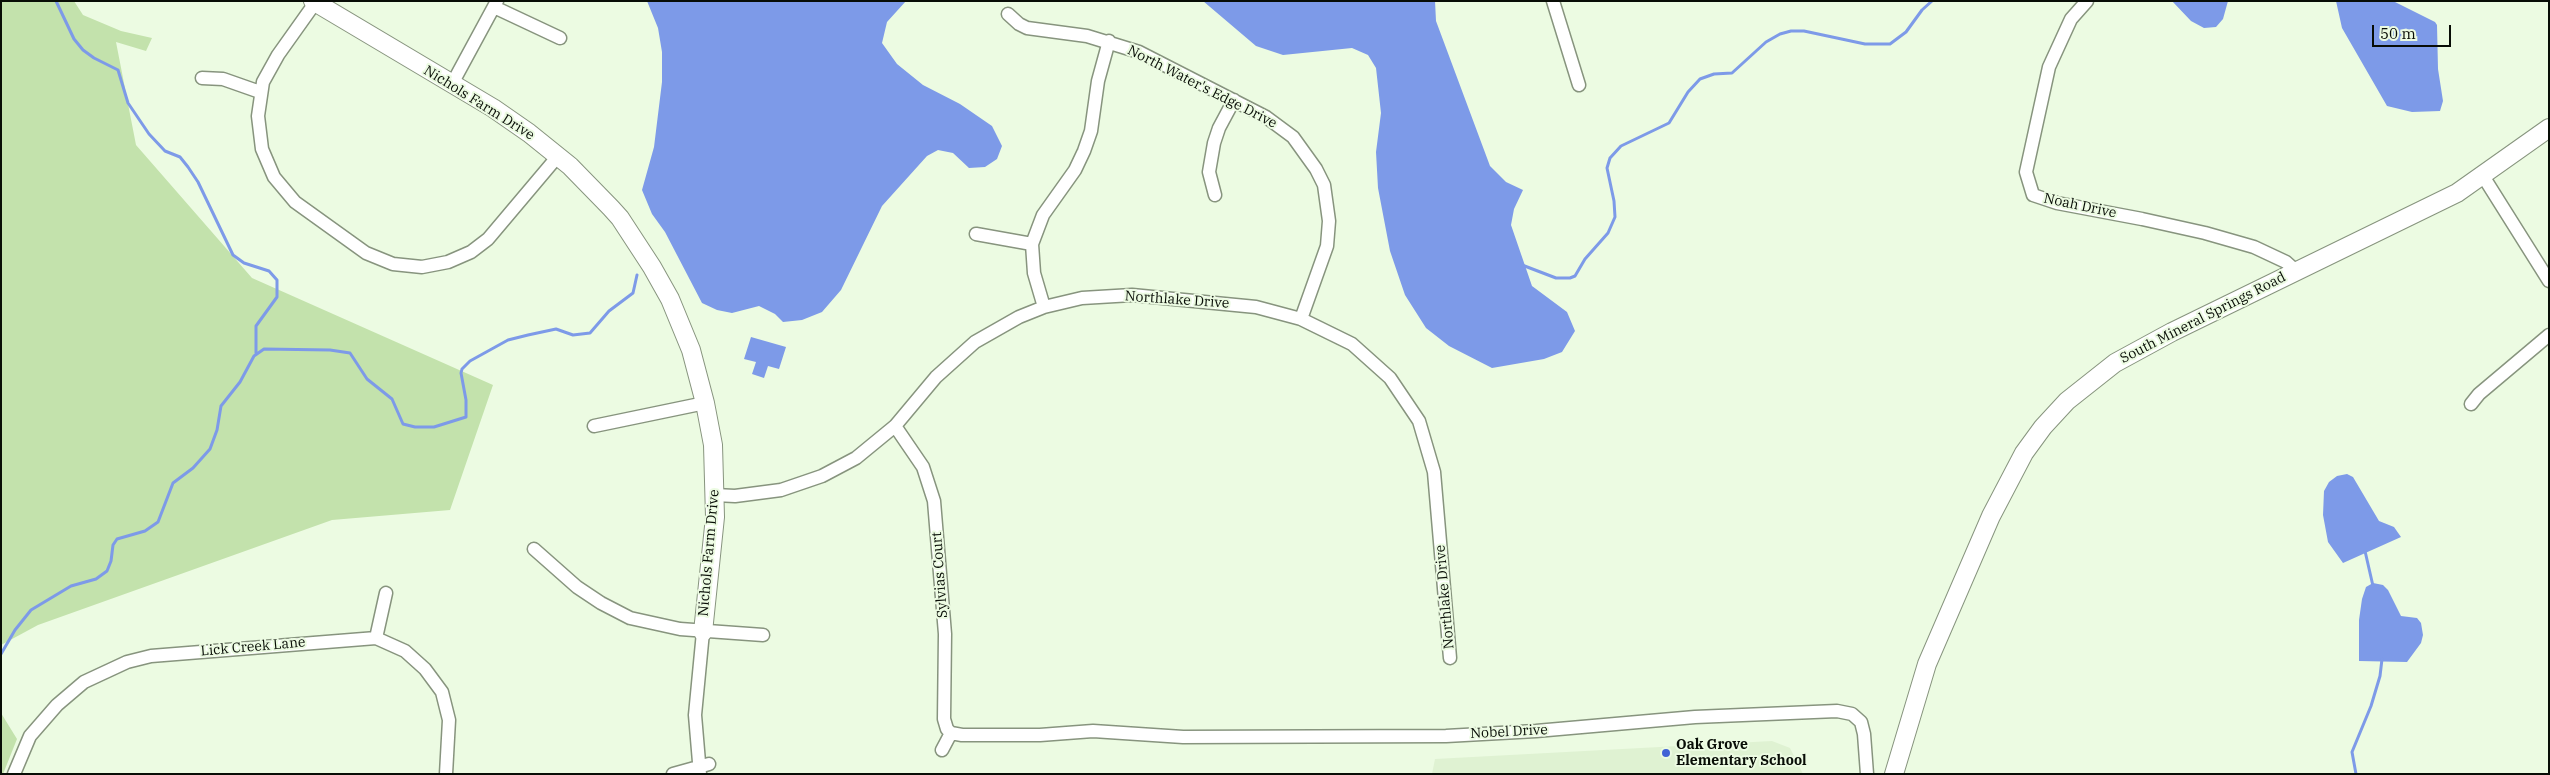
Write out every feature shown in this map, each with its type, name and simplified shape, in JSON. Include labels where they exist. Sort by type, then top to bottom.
[{"type":"street","points":[[1554,1],[1579,84]]},
{"type":"street","name":"Noah Drive","points":[[2087,1],[2071,19],[2049,67],[2026,172],[2033,195],[2049,201],[2205,233],[2254,248],[2286,262],[2296,271]]},
{"type":"street","points":[[314,2],[270,68],[260,92],[258,116],[262,149],[268,166],[282,188],[304,209],[356,247],[393,264],[411,266],[434,265],[471,252],[488,239],[558,156]]},
{"type":"street","name":"Nichols Farm Drive","points":[[314,2],[522,128],[558,156],[620,218],[670,299],[684,332],[705,403],[713,444],[715,495],[695,715],[698,747],[706,770]]},
{"type":"street","points":[[452,84],[496,4],[560,38]]},
{"type":"street","name":"North Water's Edge Drive","points":[[1008,14],[1019,24],[1027,28],[1109,41],[1148,56],[1234,100],[1286,130],[1309,156],[1324,186],[1329,220],[1327,246],[1302,319]]},
{"type":"street","points":[[1044,307],[1034,273],[1032,244],[1043,215],[1075,170],[1084,151],[1091,131],[1098,81],[1109,41]]},
{"type":"street","points":[[202,78],[223,79],[260,92]]},
{"type":"street","points":[[1214,195],[1209,172],[1214,143],[1219,128],[1234,100]]},
{"type":"street","name":"South Mineral Springs Road","points":[[1894,774],[1927,664],[1949,609],[2007,481],[2043,427],[2080,389],[2115,363],[2172,332],[2440,202],[2484,176],[2549,128]]},
{"type":"street","points":[[2484,176],[2549,281]]},
{"type":"street","points":[[976,234],[1032,244]]},
{"type":"street","name":"Northlake Drive","points":[[715,495],[760,494],[781,490],[822,476],[856,458],[895,426],[936,377],[968,348],[995,329],[1044,307],[1082,298],[1132,295],[1256,307],[1302,319],[1335,334],[1367,355],[1401,392],[1419,421],[1434,472],[1450,658]]},
{"type":"street","points":[[2471,404],[2479,394],[2549,335]]},
{"type":"street","points":[[594,426],[705,403]]},
{"type":"street","name":"Sylvias Court","points":[[895,426],[923,468],[934,501],[944,624],[944,719],[947,729],[951,733]]},
{"type":"street","points":[[534,549],[577,587],[614,610],[645,622],[703,632],[763,635]]},
{"type":"street","points":[[376,638],[386,594]]},
{"type":"street","name":"Lick Creek Lane","points":[[14,774],[30,736],[57,705],[84,682],[127,662],[151,656],[376,638],[405,651],[425,669],[442,692],[449,720],[446,774]]},
{"type":"street","name":"Nobel Drive","points":[[951,733],[962,735],[1040,735],[1077,731],[1183,737],[1464,735],[1695,717],[1837,711],[1852,714],[1861,722],[1864,734],[1867,774]]},
{"type":"street","points":[[942,750],[951,733]]},
{"type":"street","points":[[673,774],[706,770]]},
{"type":"shaded area","name":"Oak Grove Elementary School","points":[[1772,741],[1790,748],[1803,774],[1432,774],[1435,759]]},
{"type":"green space","points":[[1,1],[74,1],[83,15],[121,31],[152,38],[146,51],[116,42],[136,145],[252,278],[493,385],[450,510],[332,520],[38,625],[1,645]]},
{"type":"green space","points":[[1,713],[17,739],[3,774],[1,774]]},
{"type":"water","points":[[647,1],[906,1],[887,22],[882,43],[897,64],[923,85],[960,104],[992,126],[1002,146],[997,159],[985,167],[969,168],[953,153],[938,150],[927,156],[882,206],[841,290],[822,312],[802,320],[783,322],[775,314],[759,306],[732,313],[717,310],[702,303],[665,232],[652,214],[642,190],[654,147],[662,82],[662,52],[658,28]]},
{"type":"water","points":[[1203,1],[1435,1],[1436,21],[1490,166],[1506,182],[1523,190],[1514,209],[1511,225],[1532,286],[1567,312],[1575,331],[1562,352],[1544,359],[1492,368],[1449,346],[1426,328],[1405,295],[1390,251],[1378,188],[1376,152],[1381,113],[1376,68],[1368,55],[1352,48],[1283,55],[1256,46]]},
{"type":"water","points":[[2172,1],[2228,1],[2223,19],[2216,27],[2204,28],[2191,21]]},
{"type":"water","points":[[2336,1],[2393,1],[2435,22],[2437,25],[2438,69],[2443,101],[2440,111],[2412,112],[2387,106],[2342,28]]},
{"type":"water","points":[[751,337],[786,347],[779,369],[768,366],[764,378],[752,374],[756,362],[744,359]]},
{"type":"water","points":[[2347,474],[2353,477],[2379,521],[2394,527],[2401,537],[2343,563],[2328,542],[2323,515],[2324,491],[2329,482],[2337,476]]},
{"type":"water","points":[[2373,583],[2383,585],[2388,590],[2401,616],[2417,618],[2421,623],[2423,635],[2421,643],[2407,662],[2359,661],[2359,620],[2362,599],[2366,587]]},
{"type":"waterway","points":[[56,1],[74,39],[83,50],[118,70],[128,103],[149,134],[165,151],[180,157],[188,167],[198,182],[233,255],[244,263],[269,271],[277,280],[277,297],[256,326],[256,353]]},
{"type":"waterway","points":[[1522,265],[1556,278],[1575,276],[1585,259],[1608,233],[1615,217],[1614,201],[1607,168],[1610,158],[1621,146],[1669,123],[1688,92],[1700,79],[1714,74],[1732,73],[1766,42],[1780,34],[1791,31],[1804,31],[1865,44],[1890,44],[1906,32],[1922,10],[1932,1]]},
{"type":"waterway","points":[[1,654],[15,630],[31,610],[71,586],[96,579],[107,571],[111,561],[113,545],[117,539],[145,531],[158,522],[173,483],[193,468],[210,449],[217,430],[221,406],[240,382],[254,356],[264,349],[330,350],[350,353],[367,379],[392,399],[403,424],[415,427],[434,427],[466,417],[466,400],[461,373],[462,369],[470,361],[508,340],[528,335],[556,329],[573,335],[590,333],[609,311],[633,293],[637,275]]},
{"type":"waterway","points":[[2365,551],[2373,586]]},
{"type":"waterway","points":[[2356,774],[2352,752],[2371,706],[2380,676],[2382,659]]},
{"type":"place","name":"Oak Grove Elementary School","points":[[1666,753]]}]
